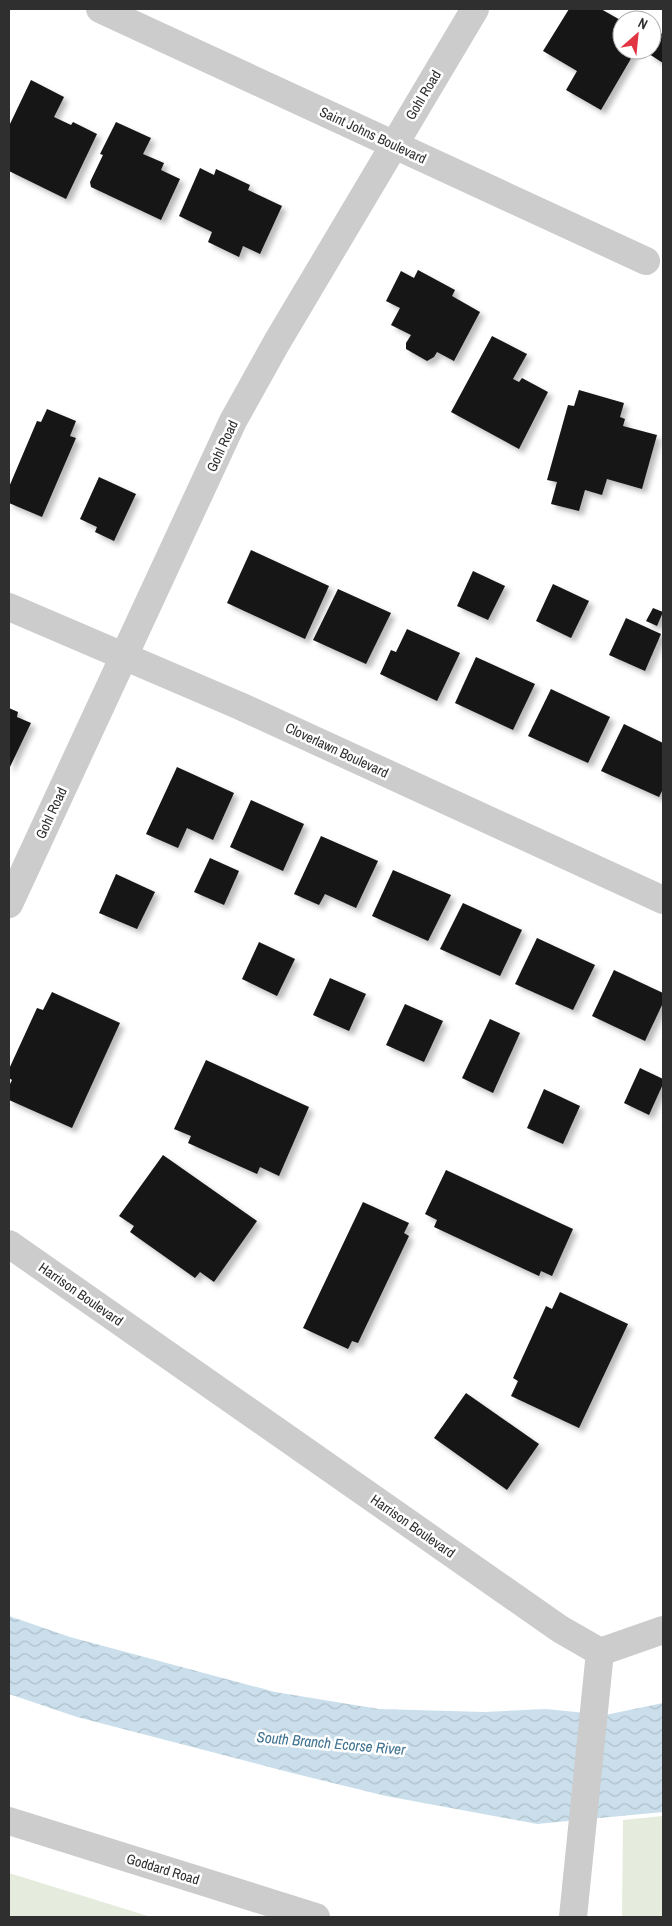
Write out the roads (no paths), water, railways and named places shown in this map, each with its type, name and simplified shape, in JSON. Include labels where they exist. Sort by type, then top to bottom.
[{"type":"street","name":"Saint Johns Boulevard","points":[[100,9],[646,261]]},
{"type":"street","name":"Gohl Road","points":[[9,904],[233,421],[277,342],[475,9]]},
{"type":"street","name":"Cloverlawn Boulevard","points":[[9,607],[240,706],[663,900]]},
{"type":"street","name":"Harrison Boulevard","points":[[9,1244],[560,1630],[600,1652]]},
{"type":"street","points":[[573,1917],[596,1708],[600,1652],[663,1630]]},
{"type":"street","name":"Goddard Road","points":[[9,1821],[316,1917]]},
{"type":"water","name":"South Branch Ecorse River","points":[[9,1616],[70,1637],[275,1692],[379,1709],[485,1712],[546,1709],[605,1715],[663,1703],[663,1812],[537,1824],[386,1796],[77,1717],[9,1694]]}]
